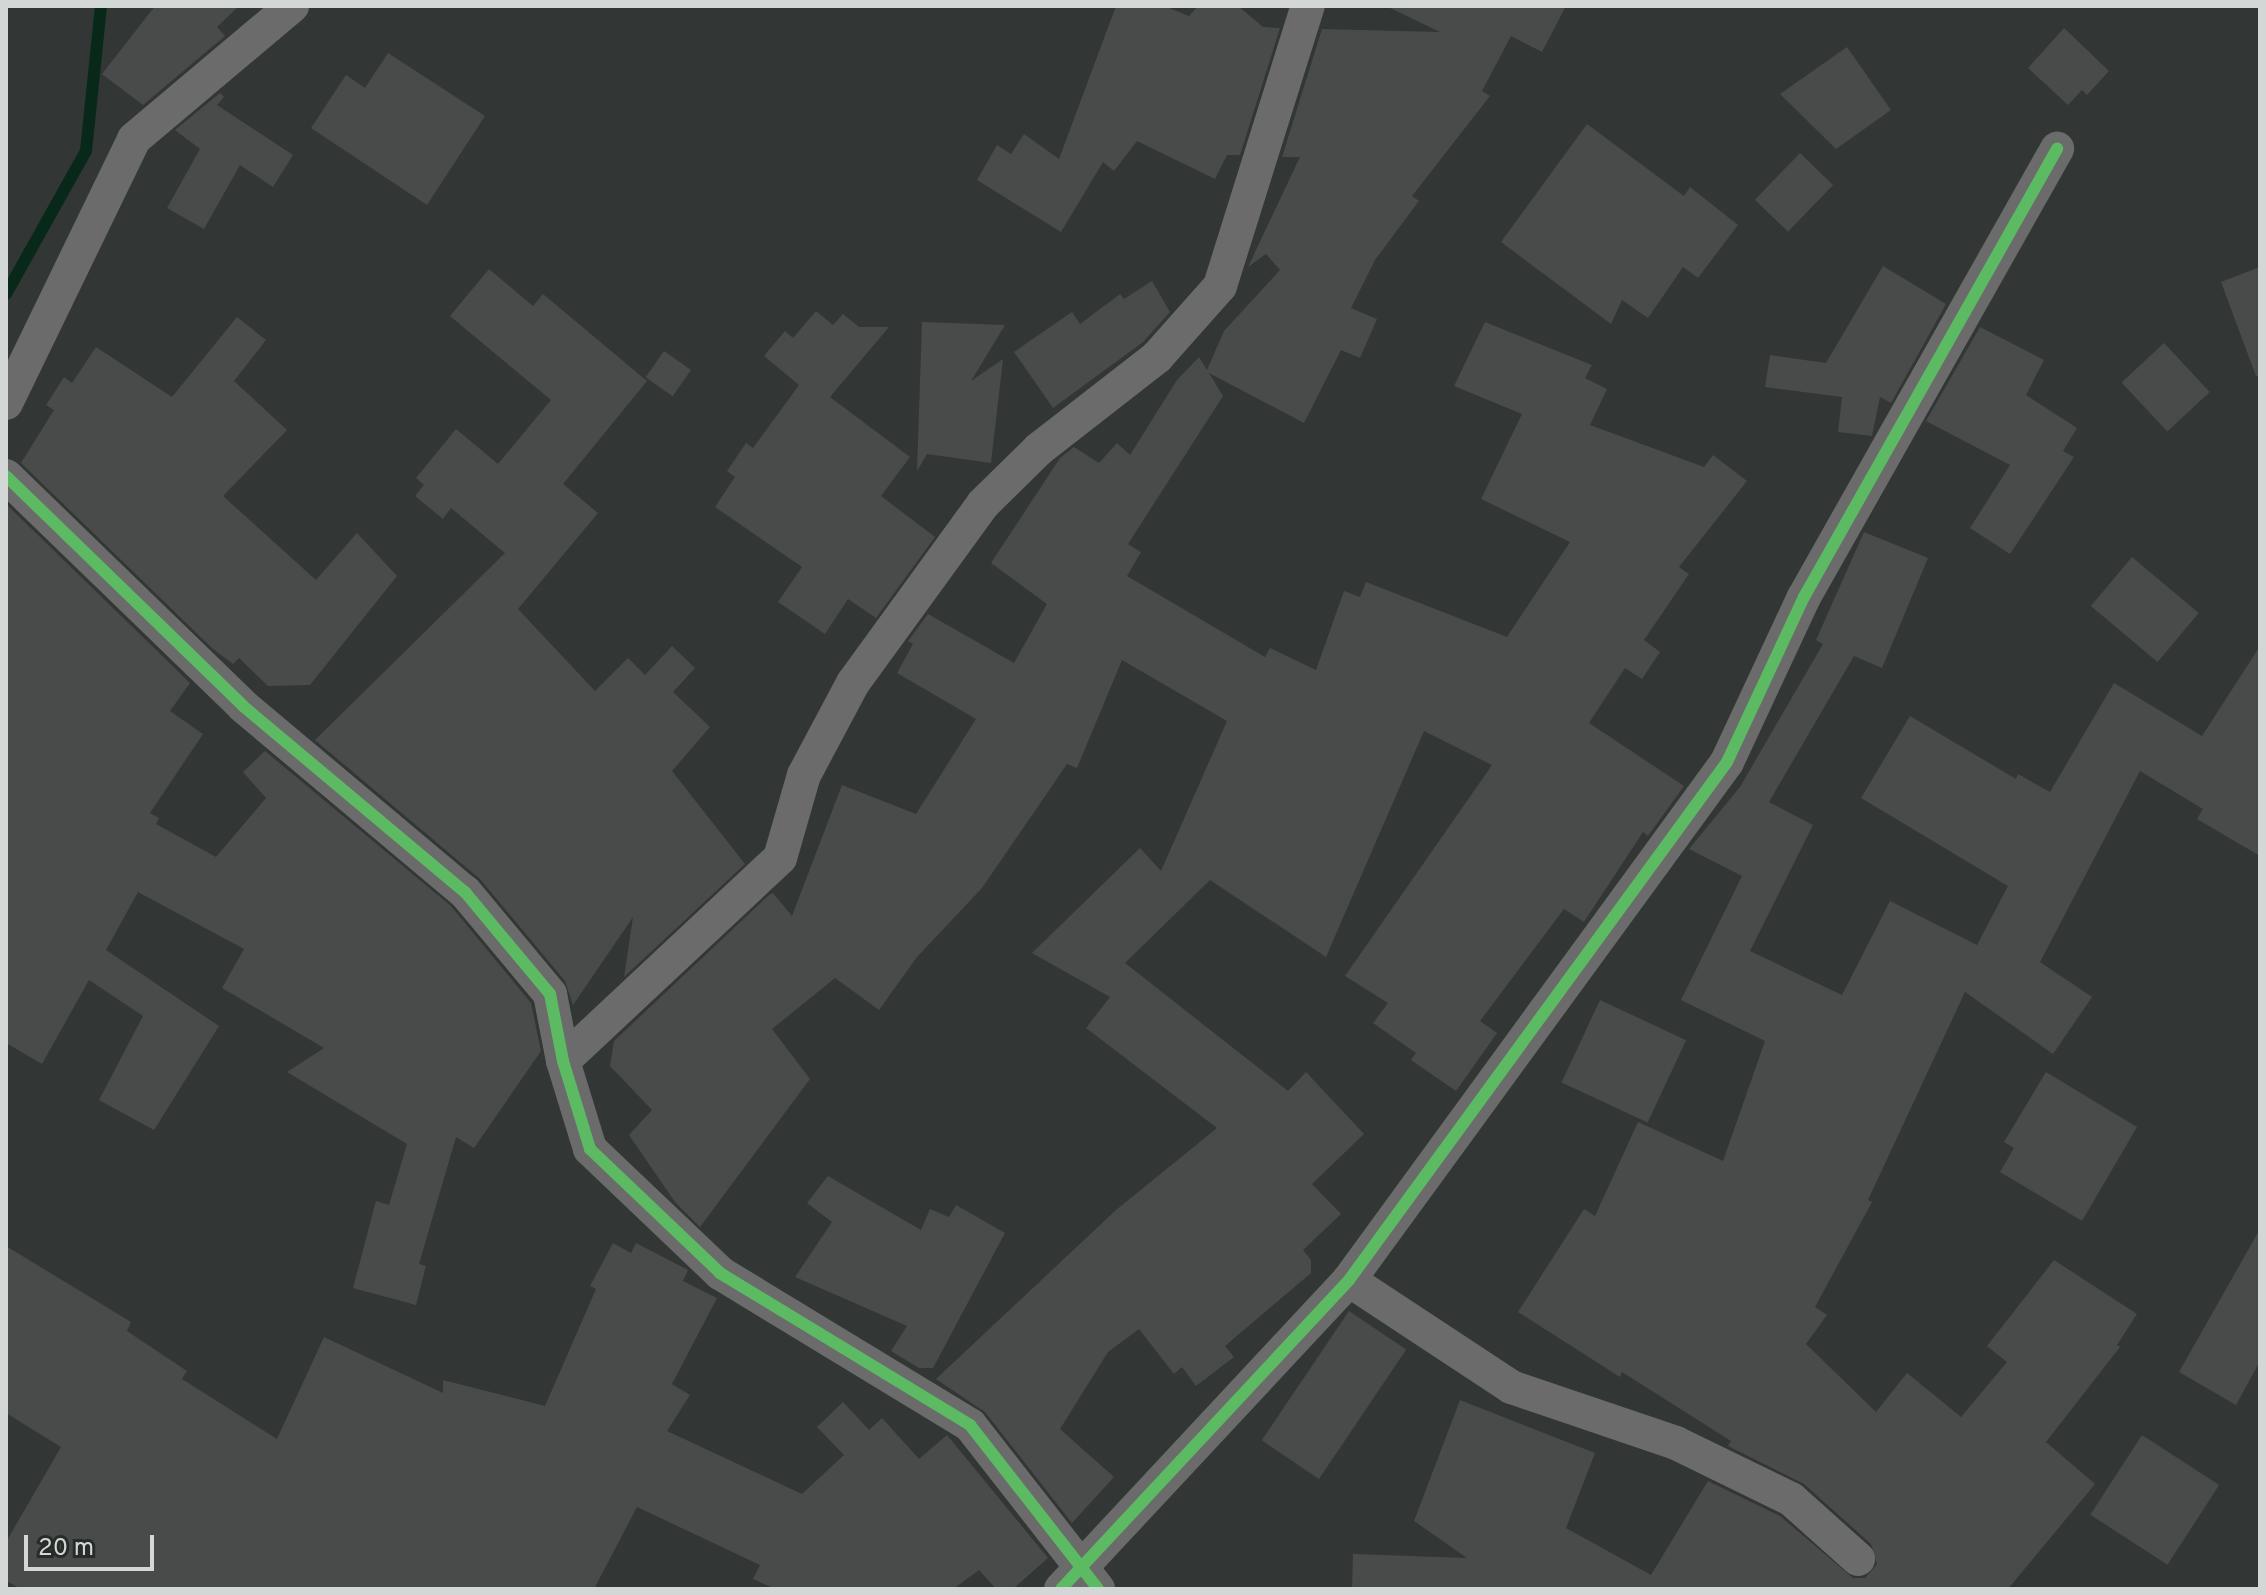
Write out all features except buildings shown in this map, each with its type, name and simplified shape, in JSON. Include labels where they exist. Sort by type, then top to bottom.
[{"type":"street","points":[[6,403],[134,139],[292,6]]},
{"type":"street","points":[[563,1061],[780,858],[804,775],[853,683],[983,504],[1039,449],[1157,357],[1220,286],[1308,6]]},
{"type":"street","points":[[6,476],[243,706],[465,892],[550,994],[563,1061],[590,1149],[720,1273],[970,1425],[1080,1582],[1349,1280],[1727,762],[1804,597],[2057,149]]},
{"type":"street","points":[[1349,1280],[1511,1387],[1676,1443],[1791,1499],[1858,1559]]},
{"type":"waterway","points":[[6,294],[86,151],[101,6]]},
{"type":"cycle path","points":[[1061,1589],[1349,1280],[1727,762],[1804,597],[2057,149]]},
{"type":"cycle path","points":[[6,476],[243,706],[465,892],[550,994],[563,1061],[590,1149],[720,1273],[970,1425],[1098,1589]]}]
